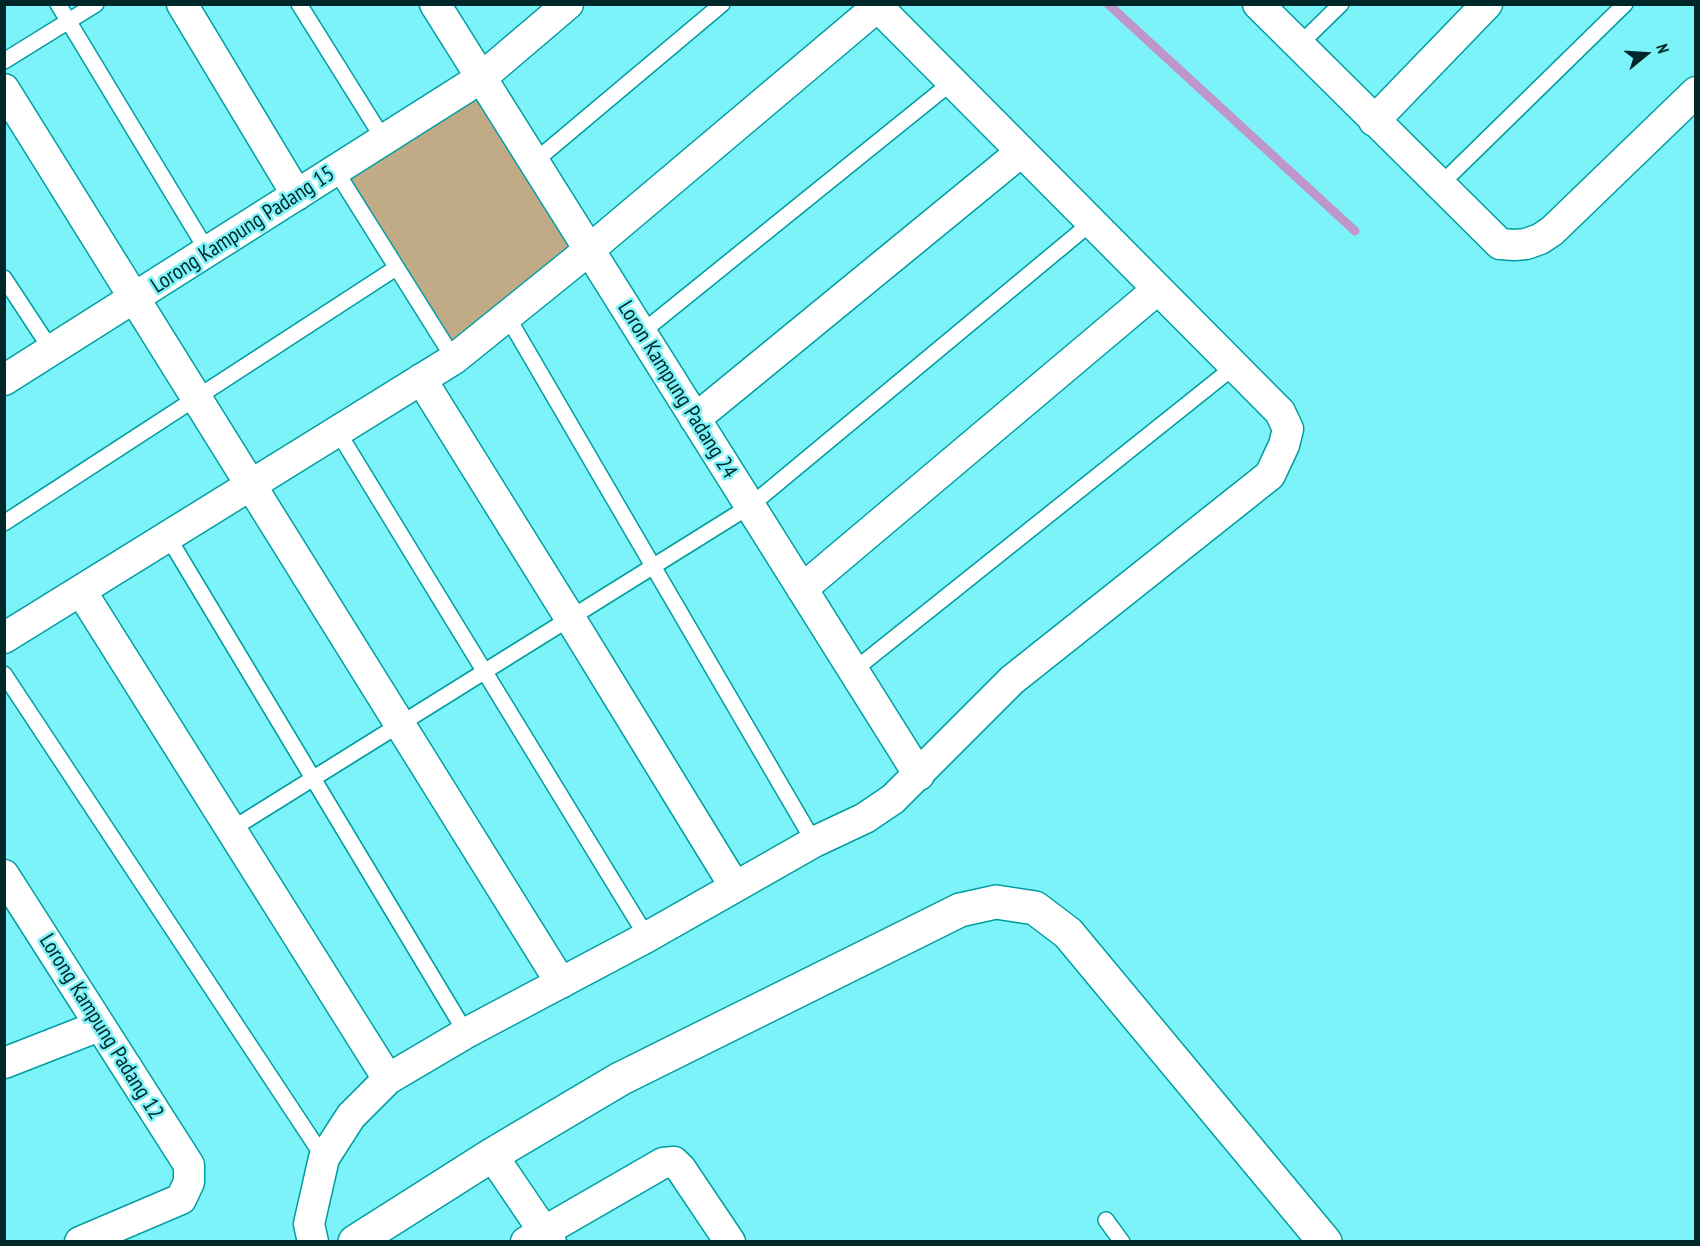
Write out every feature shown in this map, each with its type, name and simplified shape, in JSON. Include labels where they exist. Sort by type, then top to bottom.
[{"type":"street","points":[[182,4],[297,195]]},
{"type":"street","name":"Loron Kampung Padang 24","points":[[435,4],[919,775]]},
{"type":"street","name":"Lorong Kampung Padang 15","points":[[4,380],[481,78],[568,4]]},
{"type":"street","points":[[1258,4],[1500,244],[1514,245],[1533,242],[1552,231],[1695,92]]},
{"type":"street","points":[[1374,121],[1487,4]]},
{"type":"street","points":[[4,638],[454,359],[589,250],[876,6],[1280,412],[1288,429],[1284,445],[1270,475],[1012,680],[893,799],[874,812],[814,842],[647,937],[466,1033],[388,1078],[351,1116],[324,1158],[309,1224],[313,1242]]},
{"type":"street","points":[[4,89],[561,983]]},
{"type":"street","points":[[695,418],[1021,152]]},
{"type":"street","points":[[802,589],[1158,290]]},
{"type":"street","points":[[421,379],[735,887]]},
{"type":"street","points":[[81,591],[388,1078]]},
{"type":"street","name":"Lorong Kampung Padang 12","points":[[4,875],[189,1165],[189,1182],[181,1199],[80,1242]]},
{"type":"street","points":[[355,1242],[492,1155],[631,1074],[960,910],[996,902],[1035,908],[1068,933],[1326,1242]]},
{"type":"street","points":[[4,1063],[99,1026]]},
{"type":"street","points":[[492,1155],[540,1239],[663,1163],[674,1162],[730,1242]]},
{"type":"lane","points":[[58,4],[208,252]]},
{"type":"lane","points":[[4,61],[96,4]]},
{"type":"lane","points":[[299,4],[384,140]]},
{"type":"lane","points":[[534,162],[722,4]]},
{"type":"lane","points":[[1298,46],[1341,4]]},
{"type":"lane","points":[[1440,185],[1625,4]]},
{"type":"lane","points":[[641,333],[952,82]]},
{"type":"lane","points":[[336,171],[454,359]]},
{"type":"lane","points":[[232,829],[750,506],[1092,222]]},
{"type":"lane","points":[[4,523],[198,399],[396,268]]},
{"type":"lane","points":[[4,278],[52,351]]},
{"type":"lane","points":[[507,316],[814,842]]},
{"type":"lane","points":[[853,671],[1234,366]]},
{"type":"lane","points":[[338,432],[647,937]]},
{"type":"lane","points":[[168,537],[466,1033]]},
{"type":"lane","points":[[4,674],[324,1158]]},
{"type":"lane","points":[[1106,1220],[1122,1242]]},
{"type":"shaded area","points":[[481,78],[589,250],[454,359],[336,171]]},
{"type":"waterway","points":[[1108,4],[1355,231]]}]
